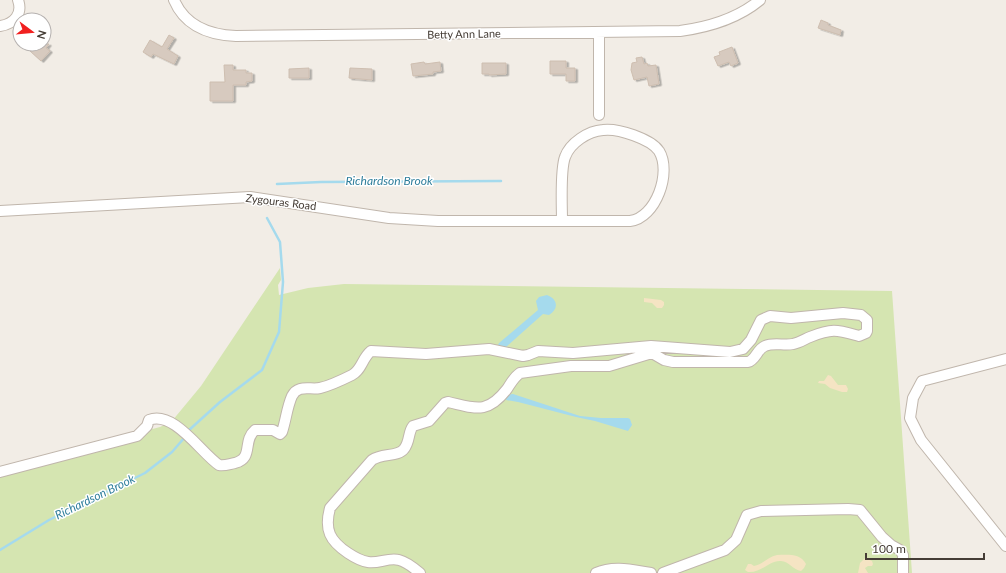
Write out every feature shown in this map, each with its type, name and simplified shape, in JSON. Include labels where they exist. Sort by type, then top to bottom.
[{"type":"street","points":[[0,26],[10,23],[17,17],[20,8],[18,0]]},
{"type":"street","name":"Betty Ann Lane","points":[[174,0],[181,12],[196,26],[206,31],[226,36],[680,31],[704,28],[737,16],[760,0]]},
{"type":"street","points":[[599,32],[599,115]]},
{"type":"street","name":"Zygouras Road","points":[[0,211],[250,197],[408,220],[562,221],[630,221],[642,217],[654,203],[661,184],[663,165],[658,150],[644,139],[612,130],[599,131],[579,140],[567,152],[563,161],[562,221]]},
{"type":"street","points":[[0,472],[137,436],[147,426],[149,420],[155,418],[168,421],[183,432],[215,463],[219,465],[228,465],[238,462],[247,454],[247,443],[251,433],[255,430],[272,430],[280,434],[282,432],[288,408],[293,395],[296,392],[304,388],[320,388],[352,375],[357,372],[365,357],[371,351],[426,354],[489,350],[523,356],[538,351],[573,353],[651,346],[730,352],[743,349],[751,340],[761,320],[765,317],[791,318],[843,313],[861,316],[867,320],[867,331],[861,336],[832,330],[810,337],[795,344],[768,345],[760,349],[751,361],[748,362],[672,362],[664,360],[652,353],[609,366],[572,366],[520,373],[514,377],[502,395],[488,406],[482,408],[471,408],[448,402],[430,421],[414,426],[410,432],[405,448],[399,454],[388,454],[376,457],[372,460],[330,508],[328,517],[327,526],[331,538],[342,548],[357,558],[374,563],[394,559],[399,560],[420,573]]},
{"type":"street","points":[[1006,359],[922,381],[912,398],[910,418],[921,440],[1006,546]]},
{"type":"street","points":[[663,573],[725,550],[736,540],[747,516],[751,514],[761,511],[848,509],[860,510],[882,537],[891,545],[900,550],[903,555],[903,573]]},
{"type":"street","points":[[596,573],[619,568],[651,573]]},
{"type":"green space","points":[[280,268],[281,280],[278,285],[279,295],[308,288],[344,284],[892,291],[912,573],[0,573],[0,470],[160,427],[172,421],[201,386]]},
{"type":"sand","points":[[644,298],[661,300],[664,302],[664,305],[662,308],[657,308],[652,303],[644,302]]},
{"type":"sand","points":[[828,375],[831,376],[838,385],[846,385],[848,389],[847,392],[842,392],[830,388],[825,384],[818,383],[819,381],[824,381]]},
{"type":"sand","points":[[777,555],[797,556],[806,564],[801,571],[784,561],[773,562],[753,572],[748,572],[745,570],[748,564],[754,566]]},
{"type":"sand","points":[[865,558],[872,561],[873,564],[872,566],[865,568],[868,573],[858,573],[860,563]]},
{"type":"water","points":[[547,295],[553,299],[556,304],[556,307],[552,313],[549,315],[543,314],[502,349],[498,345],[499,343],[538,310],[536,301],[539,297]]},
{"type":"water","points":[[513,394],[580,416],[628,418],[630,419],[632,425],[628,431],[595,421],[506,400],[507,395]]},
{"type":"building","points":[[821,20],[828,23],[828,25],[841,30],[840,35],[818,28]]},
{"type":"building","points":[[169,35],[174,38],[167,49],[178,56],[174,64],[153,54],[151,57],[143,52],[150,40],[162,47]]},
{"type":"building","points":[[732,47],[738,63],[731,66],[729,62],[718,66],[714,57],[720,55],[719,52]]},
{"type":"building","points":[[31,52],[49,52],[41,61]]},
{"type":"building","points":[[642,57],[644,64],[647,63],[648,66],[656,65],[659,84],[649,86],[647,77],[634,80],[631,70],[632,63],[637,62],[636,58]]},
{"type":"building","points":[[550,61],[566,61],[566,68],[575,68],[575,81],[566,81],[566,74],[550,74]]},
{"type":"building","points":[[424,62],[425,64],[440,62],[441,71],[433,72],[433,74],[413,76],[411,64]]},
{"type":"building","points":[[482,63],[506,63],[506,74],[482,74]]},
{"type":"building","points":[[224,65],[233,65],[233,70],[246,70],[246,73],[252,73],[252,81],[246,82],[246,85],[233,85],[233,101],[210,101],[210,82],[225,82]]},
{"type":"building","points":[[309,68],[309,78],[289,78],[289,69]]},
{"type":"building","points":[[350,68],[372,69],[372,80],[349,78]]},
{"type":"waterway","name":"Richardson Brook","points":[[277,184],[321,182],[501,181]]},
{"type":"waterway","name":"Richardson Brook","points":[[188,431],[220,402],[262,370],[279,332],[283,282],[280,242],[267,218]]},
{"type":"waterway","name":"Richardson Brook","points":[[0,550],[49,520],[145,473],[172,452],[185,437]]}]
